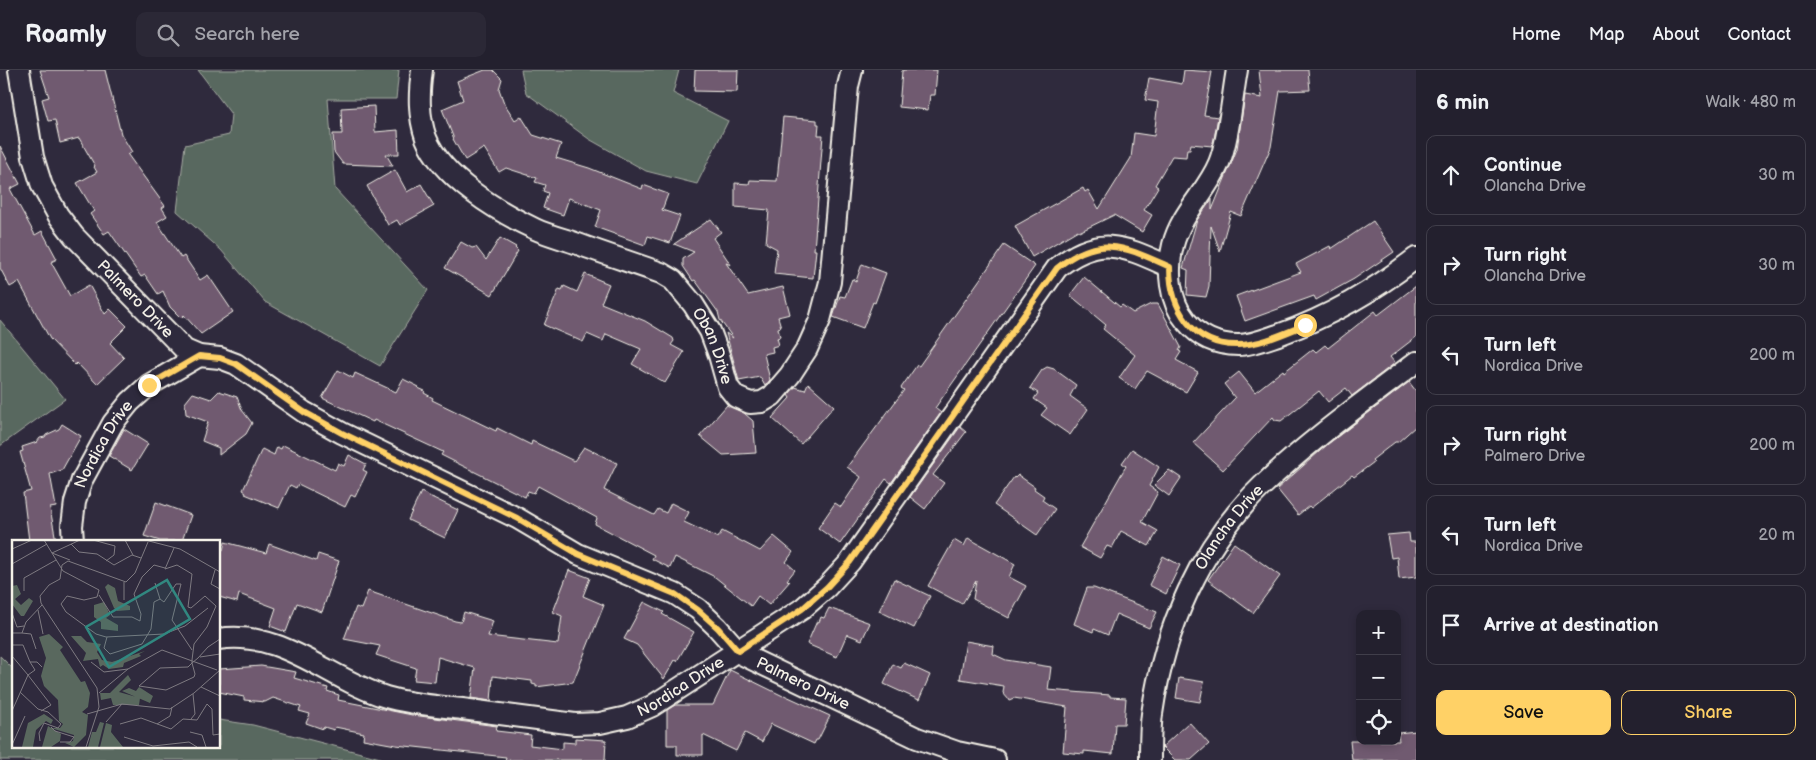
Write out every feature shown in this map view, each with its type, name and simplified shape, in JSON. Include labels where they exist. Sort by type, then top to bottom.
[{"type":"street","name":"Palmero Drive","points":[[19,70],[33,157],[42,186],[58,215],[74,236],[185,350],[199,356],[220,358],[236,364],[304,412],[342,433],[517,518],[578,554],[675,594],[698,610],[718,628],[741,654],[917,738],[957,752],[995,760]]},
{"type":"street","name":"Oban Drive","points":[[422,70],[419,96],[422,124],[436,157],[452,176],[476,195],[536,230],[661,273],[673,280],[693,304],[710,331],[728,387],[739,399],[750,403],[762,402],[772,396],[790,375],[807,349],[820,320],[830,282],[848,86],[852,70]]},
{"type":"street","points":[[1237,70],[1220,161],[1210,182],[1182,222],[1173,245],[1170,267],[1173,296],[1181,315],[1193,329],[1207,338],[1222,344],[1240,345],[1265,340],[1305,325],[1351,303],[1386,281],[1416,258]]},
{"type":"street","name":"Nordica Drive","points":[[220,639],[231,637],[253,640],[282,648],[314,662],[360,687],[386,697],[417,704],[575,724],[600,723],[627,717],[652,706],[738,651],[802,609],[827,587],[850,562],[1057,268],[1070,257],[1087,249],[1106,246],[1134,251],[1170,267]]},
{"type":"street","name":"Nordica Drive","points":[[73,540],[72,526],[75,502],[82,480],[113,423],[130,402],[149,385],[199,356]]},
{"type":"street","name":"Olancha Drive","points":[[1150,760],[1152,716],[1160,670],[1168,642],[1188,589],[1211,549],[1254,494],[1291,460],[1416,362]]},
{"type":"green space","points":[[198,70],[399,70],[396,99],[328,99],[335,189],[428,290],[380,366],[265,302],[221,250],[177,211],[185,145],[229,135],[231,114]]},
{"type":"green space","points":[[521,70],[679,70],[673,93],[728,121],[697,184],[646,171],[589,139],[526,93]]},
{"type":"green space","points":[[0,320],[65,399],[0,446]]},
{"type":"green space","points":[[0,656],[12,668],[12,748],[220,748],[220,720],[253,725],[388,760],[0,760]]},
{"type":"building","points":[[40,70],[105,70],[121,134],[132,152],[128,155],[165,206],[162,208],[167,216],[157,222],[181,258],[184,256],[200,280],[208,275],[233,312],[201,334],[184,315],[181,318],[170,307],[163,291],[158,294],[145,275],[141,277],[109,231],[104,234],[90,214],[94,211],[77,183],[97,172],[95,166],[79,138],[60,143],[55,120],[48,121],[42,99],[49,97]]},
{"type":"building","points":[[485,70],[493,70],[502,79],[499,89],[504,103],[515,120],[521,116],[533,135],[561,144],[556,158],[589,168],[642,189],[643,185],[668,194],[662,210],[680,216],[670,243],[648,236],[645,245],[595,227],[601,210],[569,198],[563,215],[543,208],[548,193],[543,191],[545,185],[535,182],[537,178],[506,168],[499,172],[484,148],[465,160],[453,139],[442,109],[463,100],[457,81]]},
{"type":"building","points":[[695,70],[738,70],[737,92],[694,91]]},
{"type":"building","points":[[937,70],[935,95],[930,95],[928,110],[899,107],[902,71]]},
{"type":"building","points":[[1184,70],[1212,72],[1204,115],[1218,117],[1212,146],[1191,144],[1190,149],[1187,149],[1186,157],[1172,156],[1155,185],[1158,187],[1144,210],[1152,215],[1142,232],[1114,215],[1079,232],[1078,230],[1032,257],[1015,226],[1083,188],[1085,192],[1088,190],[1099,209],[1131,158],[1134,133],[1154,136],[1158,102],[1145,100],[1149,78],[1182,84]]},
{"type":"building","points":[[1259,70],[1308,70],[1310,90],[1280,91],[1271,147],[1241,216],[1231,212],[1220,251],[1211,226],[1209,286],[1206,297],[1187,295],[1188,270],[1183,268],[1197,220],[1212,199],[1212,210],[1237,149],[1245,95],[1262,98]]},
{"type":"building","points":[[374,106],[375,132],[398,130],[399,154],[386,154],[393,166],[343,164],[334,152],[333,134],[342,134],[341,108]]},
{"type":"building","points":[[783,117],[817,120],[817,124],[819,124],[818,135],[823,135],[813,278],[774,274],[777,249],[766,243],[769,210],[735,207],[735,183],[749,184],[750,180],[777,181]]},
{"type":"building","points":[[0,146],[20,184],[10,189],[35,235],[42,231],[57,259],[51,262],[70,296],[89,285],[105,314],[110,309],[127,326],[110,343],[124,358],[97,384],[50,339],[19,282],[10,287],[0,268]]},
{"type":"building","points":[[395,170],[407,192],[421,184],[434,206],[400,225],[397,220],[388,225],[367,186]]},
{"type":"building","points":[[711,219],[721,232],[713,238],[731,265],[726,263],[748,295],[783,287],[790,314],[778,317],[781,327],[778,328],[780,337],[777,338],[779,345],[772,347],[773,352],[764,354],[770,380],[765,386],[760,377],[739,381],[726,333],[733,338],[720,320],[718,312],[683,266],[683,259],[694,252],[674,244]]},
{"type":"building","points":[[1373,221],[1394,252],[1354,279],[1316,300],[1314,296],[1245,321],[1236,296],[1301,272],[1296,264],[1330,246],[1331,249]]},
{"type":"building","points":[[500,238],[516,247],[518,251],[492,295],[445,268],[461,242],[472,248],[476,247],[486,260]]},
{"type":"building","points":[[1004,245],[1035,266],[935,408],[941,413],[891,483],[886,479],[840,544],[818,528],[835,503],[841,507],[861,477],[847,467],[904,390],[901,388],[917,365],[919,366]]},
{"type":"building","points":[[862,264],[886,273],[863,328],[833,317],[840,296],[845,297],[852,279],[856,281]]},
{"type":"building","points":[[585,274],[609,284],[601,303],[645,321],[673,338],[674,341],[671,345],[684,352],[665,383],[632,364],[641,349],[606,334],[603,341],[587,334],[583,342],[544,325],[559,289],[562,290],[564,286],[577,292]]},
{"type":"building","points":[[1084,277],[1120,307],[1122,305],[1133,313],[1151,304],[1158,304],[1181,347],[1179,351],[1181,352],[1176,360],[1198,372],[1186,392],[1147,371],[1135,389],[1119,378],[1135,355],[1103,329],[1106,325],[1070,295]]},
{"type":"building","points":[[1416,286],[1416,337],[1390,357],[1395,363],[1352,396],[1346,388],[1328,402],[1319,391],[1281,421],[1275,420],[1273,417],[1223,470],[1193,443],[1235,398],[1224,384],[1239,372],[1255,392],[1313,349],[1316,352],[1325,345],[1328,348],[1375,311],[1378,315]]},
{"type":"building","points":[[1047,367],[1054,369],[1076,385],[1070,396],[1088,409],[1070,435],[1041,415],[1047,408],[1034,399],[1038,393],[1030,388],[1042,370]]},
{"type":"building","points":[[338,370],[353,378],[355,373],[396,392],[403,379],[425,391],[424,393],[433,398],[432,400],[496,431],[497,428],[531,445],[532,441],[574,461],[584,447],[617,463],[604,490],[654,515],[658,509],[666,513],[671,503],[689,512],[684,522],[718,538],[722,531],[760,551],[774,536],[793,552],[786,562],[795,570],[787,580],[790,581],[769,605],[758,596],[751,606],[715,577],[675,557],[670,568],[652,559],[654,555],[595,524],[597,518],[538,486],[534,493],[528,491],[525,497],[441,455],[443,452],[322,398]]},
{"type":"building","points":[[1409,382],[1416,391],[1416,426],[1398,442],[1395,442],[1372,460],[1374,462],[1354,477],[1352,475],[1311,508],[1309,506],[1298,515],[1277,489],[1329,443]]},
{"type":"building","points":[[808,383],[834,406],[801,444],[772,418],[790,398],[788,395],[795,387],[805,390]]},
{"type":"building","points":[[219,391],[237,397],[242,410],[252,423],[246,434],[219,455],[219,448],[202,441],[208,422],[186,414],[185,403],[193,393],[211,399]]},
{"type":"building","points":[[727,405],[744,413],[753,421],[756,453],[723,455],[700,436]]},
{"type":"building","points":[[62,424],[81,436],[62,470],[50,474],[56,507],[50,508],[56,540],[29,540],[23,493],[31,491],[20,452],[23,451],[22,447],[37,442],[40,438],[59,429]]},
{"type":"building","points":[[960,427],[966,432],[933,475],[944,483],[925,509],[910,497]]},
{"type":"building","points":[[124,429],[148,444],[132,470],[109,456]]},
{"type":"building","points":[[283,445],[335,470],[338,463],[344,466],[349,455],[366,464],[363,470],[367,472],[355,497],[351,495],[345,507],[298,484],[296,488],[290,485],[279,508],[245,494],[246,492],[243,490],[262,449],[274,455],[277,447],[281,449]]},
{"type":"building","points":[[1132,449],[1159,467],[1149,486],[1158,492],[1142,522],[1158,531],[1149,546],[1121,531],[1112,548],[1107,546],[1100,558],[1080,547],[1126,466],[1122,463]]},
{"type":"building","points":[[1169,470],[1181,478],[1169,496],[1154,485]]},
{"type":"building","points":[[1018,475],[1035,487],[1034,489],[1044,496],[1042,500],[1055,509],[1037,535],[994,505],[1014,477]]},
{"type":"building","points":[[421,492],[458,510],[445,538],[408,520]]},
{"type":"building","points":[[156,502],[191,515],[182,540],[157,540],[144,536]]},
{"type":"building","points":[[1409,533],[1410,542],[1416,542],[1416,577],[1399,579],[1397,557],[1391,558],[1387,535]]},
{"type":"building","points":[[968,538],[1015,564],[1009,577],[1026,586],[1009,618],[973,599],[976,581],[962,604],[928,586],[954,540],[964,546]]},
{"type":"building","points":[[225,542],[266,553],[269,544],[316,561],[318,554],[339,561],[322,612],[297,603],[286,632],[270,626],[276,608],[239,594],[237,602],[220,597],[220,549],[223,550]]},
{"type":"building","points":[[1234,543],[1280,576],[1253,613],[1208,580]]},
{"type":"building","points":[[1163,556],[1180,565],[1166,594],[1149,585]]},
{"type":"building","points":[[569,570],[590,578],[583,596],[604,605],[573,682],[536,687],[536,685],[532,684],[532,681],[493,676],[491,701],[471,698],[475,668],[438,657],[435,682],[414,680],[416,668],[376,655],[380,646],[344,639],[356,607],[361,609],[368,591],[455,621],[461,622],[464,612],[493,621],[488,636],[558,644],[562,616],[553,612]]},
{"type":"building","points":[[894,579],[930,596],[914,628],[879,611]]},
{"type":"building","points":[[1087,588],[1094,588],[1157,612],[1149,628],[1116,614],[1108,635],[1094,629],[1093,632],[1074,624]]},
{"type":"building","points":[[644,602],[664,612],[662,614],[694,632],[664,679],[637,645],[624,639]]},
{"type":"building","points":[[829,608],[870,623],[862,640],[847,634],[837,657],[807,644],[817,621],[819,622],[821,617],[824,618]]},
{"type":"building","points":[[966,641],[994,646],[993,654],[1006,660],[1051,667],[1048,690],[1126,698],[1124,724],[1115,724],[1113,754],[1084,751],[1084,754],[1063,752],[1067,707],[1014,698],[1009,700],[1003,693],[1004,686],[960,679]]},
{"type":"building","points":[[904,663],[930,675],[919,700],[884,684],[893,664],[901,668]]},
{"type":"building","points":[[261,666],[296,672],[294,678],[328,688],[327,691],[339,695],[338,700],[412,715],[497,726],[496,731],[531,735],[530,745],[563,749],[563,742],[575,743],[575,738],[606,740],[605,760],[505,760],[506,757],[396,745],[363,739],[364,733],[335,727],[334,730],[324,727],[323,729],[306,723],[310,714],[299,711],[301,707],[273,698],[265,702],[244,700],[244,697],[220,692],[220,669]]},
{"type":"building","points":[[730,670],[830,716],[818,740],[814,744],[771,724],[762,742],[745,733],[736,751],[703,735],[703,755],[677,755],[677,745],[667,745],[667,710],[675,705],[713,705]]},
{"type":"building","points":[[1179,678],[1204,682],[1200,702],[1176,698]]},
{"type":"building","points":[[1189,722],[1209,744],[1191,760],[1175,760],[1162,747]]},
{"type":"building","points":[[1416,731],[1416,760],[1352,760],[1350,741],[1356,741],[1356,745],[1401,745],[1401,733]]},
{"type":"route","points":[[149,385],[199,356],[220,358],[236,364],[304,412],[342,433],[517,518],[578,554],[675,594],[698,610],[718,628],[738,651],[802,609],[827,587],[850,562],[1057,268],[1070,257],[1087,249],[1106,246],[1134,251],[1170,267],[1173,296],[1181,315],[1193,329],[1207,338],[1222,344],[1240,345],[1265,340],[1305,325]]}]
